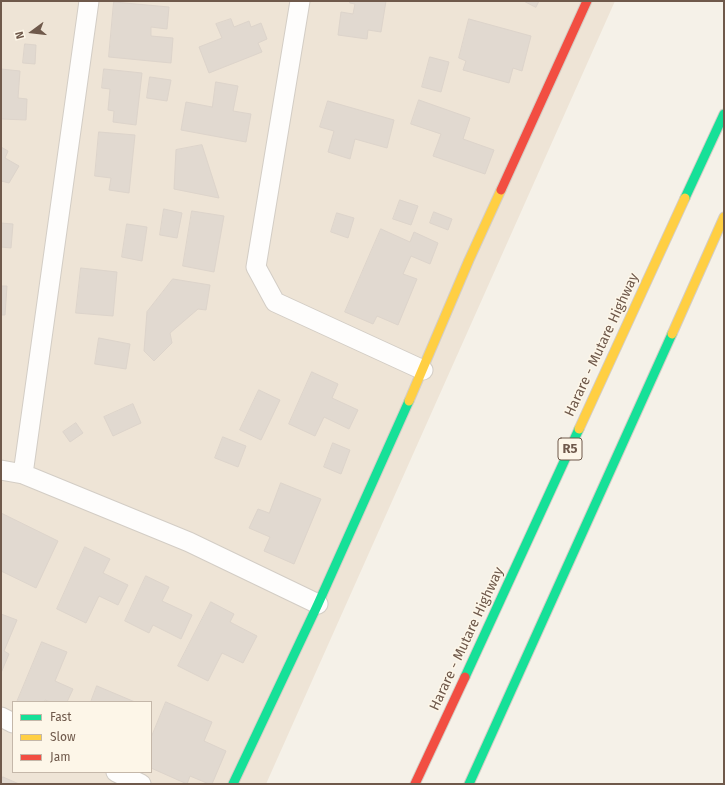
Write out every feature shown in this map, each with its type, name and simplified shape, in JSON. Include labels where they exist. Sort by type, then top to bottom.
[{"type":"main road","points":[[233,784],[318,604],[423,370],[469,260],[587,1]]},
{"type":"main road","name":"Harare - Mutare Highway","points":[[416,784],[724,114]]},
{"type":"main road","points":[[469,784],[724,217]]},
{"type":"street","points":[[23,474],[89,1]]},
{"type":"street","points":[[300,1],[256,268],[275,302],[423,370]]},
{"type":"street","points":[[1,470],[23,474],[189,542],[318,604]]},
{"type":"street","points":[[1,717],[12,722]]},
{"type":"street","points":[[118,773],[141,784]]},
{"type":"shaded area","points":[[1,1],[615,1],[266,784],[1,784]]},
{"type":"building","points":[[350,1],[386,1],[381,32],[368,30],[367,39],[338,35],[341,12],[353,14],[355,4],[350,3]]},
{"type":"building","points":[[524,1],[539,1],[536,7]]},
{"type":"building","points":[[114,2],[169,7],[167,29],[151,27],[151,36],[173,38],[171,63],[109,57]]},
{"type":"building","points":[[231,19],[234,27],[249,21],[251,27],[261,23],[267,39],[258,43],[262,52],[209,73],[199,47],[222,38],[216,24]]},
{"type":"building","points":[[469,19],[531,36],[522,71],[513,68],[509,83],[463,70],[466,61],[459,58]]},
{"type":"building","points":[[25,44],[36,45],[35,64],[23,63]]},
{"type":"building","points":[[430,57],[449,62],[441,92],[422,87]]},
{"type":"building","points":[[1,69],[20,71],[18,98],[27,99],[26,120],[1,119]]},
{"type":"building","points":[[104,69],[142,73],[136,125],[113,122],[114,111],[108,110],[110,89],[102,88]]},
{"type":"building","points":[[150,77],[171,80],[167,101],[147,98]]},
{"type":"building","points":[[216,82],[238,86],[233,111],[251,114],[246,142],[181,130],[186,102],[212,107]]},
{"type":"building","points":[[419,100],[470,118],[463,139],[494,150],[485,174],[433,156],[441,134],[411,124]]},
{"type":"building","points":[[328,101],[394,120],[387,148],[355,139],[350,159],[328,152],[334,131],[320,127]]},
{"type":"building","points":[[99,132],[135,135],[129,193],[109,190],[111,178],[95,176]]},
{"type":"building","points":[[202,145],[219,198],[174,189],[176,150]]},
{"type":"building","points":[[1,147],[8,151],[5,158],[19,166],[9,183],[1,181]]},
{"type":"building","points":[[400,200],[418,206],[411,225],[393,219]]},
{"type":"building","points":[[164,209],[182,213],[177,238],[160,235]]},
{"type":"building","points":[[192,211],[224,216],[214,272],[183,266]]},
{"type":"building","points":[[434,212],[452,219],[448,230],[430,223]]},
{"type":"building","points":[[337,213],[354,218],[348,238],[331,232]]},
{"type":"building","points":[[1,223],[13,224],[11,248],[1,247]]},
{"type":"building","points":[[127,224],[147,227],[142,261],[122,257]]},
{"type":"building","points":[[381,229],[410,242],[414,232],[438,243],[430,264],[411,256],[403,274],[417,279],[398,325],[377,316],[373,324],[345,312]]},
{"type":"building","points":[[81,268],[117,272],[113,316],[76,313]]},
{"type":"building","points":[[173,279],[210,285],[206,310],[198,309],[170,333],[172,343],[154,361],[144,351],[147,312]]},
{"type":"building","points":[[1,286],[7,286],[5,315],[1,315]]},
{"type":"building","points":[[99,338],[130,344],[126,369],[95,364]]},
{"type":"building","points":[[312,372],[338,384],[332,398],[358,410],[349,429],[324,417],[315,436],[289,424]]},
{"type":"building","points":[[259,390],[280,400],[261,440],[240,430]]},
{"type":"building","points":[[133,404],[141,423],[113,436],[104,417]]},
{"type":"building","points":[[76,423],[83,433],[70,442],[63,432]]},
{"type":"building","points":[[223,437],[246,446],[238,467],[215,458]]},
{"type":"building","points":[[333,443],[350,450],[341,474],[324,467]]},
{"type":"building","points":[[281,483],[321,499],[294,564],[264,551],[270,537],[249,528],[258,509],[269,513]]},
{"type":"building","points":[[1,513],[58,541],[36,588],[1,571]]},
{"type":"building","points":[[85,547],[110,559],[103,573],[128,585],[118,605],[99,596],[86,623],[57,609]]},
{"type":"building","points":[[146,576],[169,587],[162,601],[192,615],[181,639],[153,625],[149,633],[125,621]]},
{"type":"building","points":[[211,602],[234,614],[230,622],[257,636],[243,663],[222,653],[208,681],[178,666]]},
{"type":"building","points":[[1,614],[17,620],[4,651],[9,654],[1,673]]},
{"type":"building","points":[[42,642],[67,652],[55,681],[73,689],[67,701],[17,701]]},
{"type":"building","points":[[97,686],[133,701],[91,701]]},
{"type":"building","points":[[166,702],[212,722],[204,741],[226,751],[212,784],[190,776],[187,784],[152,768],[152,736]]},
{"type":"building","points":[[3,777],[19,784],[1,784]]},
{"type":"traffic: fast","points":[[685,198],[724,114]]},
{"type":"traffic: fast","points":[[469,784],[672,334]]},
{"type":"traffic: fast","points":[[233,784],[318,604],[409,401]]},
{"type":"traffic: fast","points":[[465,677],[579,429]]},
{"type":"traffic: slow","points":[[409,401],[469,260],[501,190]]},
{"type":"traffic: slow","points":[[579,429],[685,198]]},
{"type":"traffic: slow","points":[[672,334],[724,217]]},
{"type":"traffic: jam","points":[[501,190],[587,1]]},
{"type":"traffic: jam","points":[[415,784],[465,677]]}]
